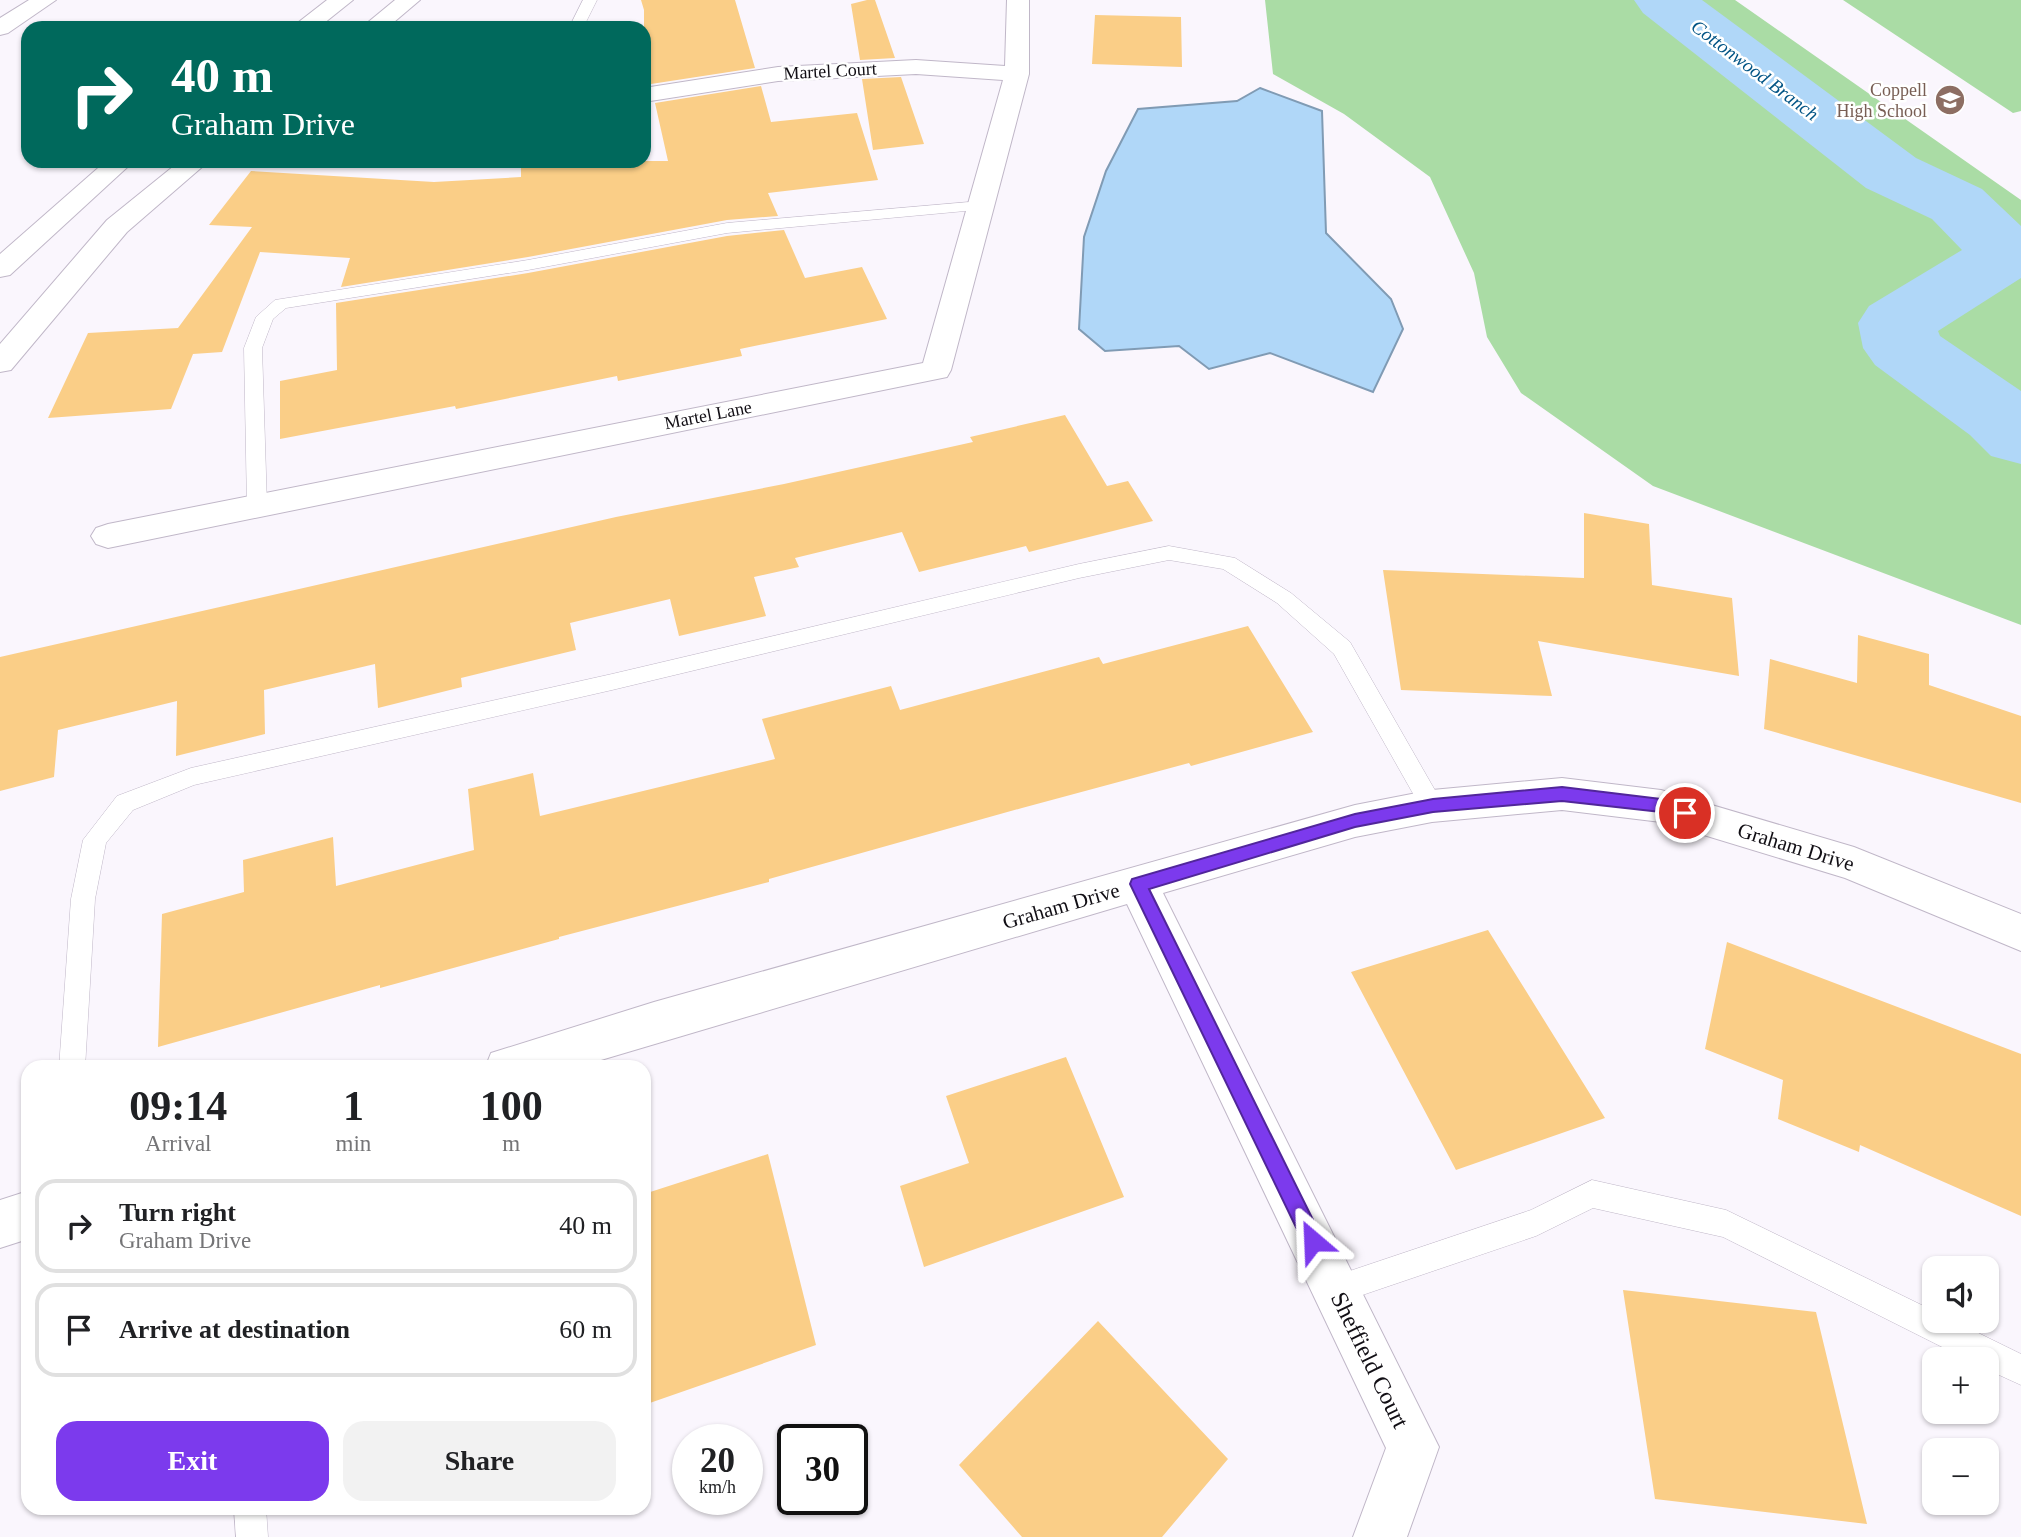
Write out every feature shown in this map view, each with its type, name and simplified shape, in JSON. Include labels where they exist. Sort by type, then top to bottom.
[{"type":"street","points":[[0,28],[46,0]]},
{"type":"street","points":[[313,21],[342,0]]},
{"type":"street","points":[[382,21],[409,0]]},
{"type":"street","name":"Martel Lane","points":[[108,536],[936,370],[1017,74],[1018,0]]},
{"type":"street","name":"Martel Court","points":[[651,94],[806,72],[916,67],[1017,74]]},
{"type":"street","points":[[0,269],[113,168]]},
{"type":"street","points":[[0,363],[117,226],[187,168]]},
{"type":"street","name":"Graham Drive","points":[[533,1060],[654,1022],[1355,821],[1433,806],[1562,794],[1661,806],[1854,864],[2021,933]]},
{"type":"street","name":"Sheffield Court","points":[[1138,884],[1413,1447],[1380,1537]]},
{"type":"street","points":[[0,1224],[21,1217]]},
{"type":"lane","points":[[580,21],[590,0]]},
{"type":"lane","points":[[257,506],[253,348],[265,317],[281,304],[528,265],[727,228],[981,206]]},
{"type":"lane","points":[[73,1060],[83,899],[95,840],[125,803],[191,777],[612,682],[1079,571],[1170,553],[1228,564],[1284,598],[1342,648],[1433,806]]},
{"type":"lane","points":[[1336,1289],[1536,1222],[1592,1194],[1726,1224],[2021,1370]]},
{"type":"lane","points":[[250,1515],[252,1537]]},
{"type":"green space","points":[[1265,0],[1735,0],[2021,200],[2021,625],[1653,486],[1521,393],[1487,337],[1474,273],[1430,177],[1344,114],[1273,74]]},
{"type":"green space","points":[[1843,0],[2021,0],[2021,111],[2013,113]]},
{"type":"water","points":[[1260,88],[1322,111],[1326,233],[1391,299],[1403,329],[1373,392],[1270,353],[1209,369],[1179,346],[1105,351],[1079,329],[1084,237],[1106,171],[1138,109],[1237,101]]},
{"type":"building","points":[[641,0],[735,0],[755,68],[651,84],[651,21],[644,21]]},
{"type":"building","points":[[875,0],[895,58],[860,60],[851,4]]},
{"type":"building","points":[[1095,15],[1181,17],[1182,67],[1092,64]]},
{"type":"building","points":[[901,77],[924,144],[873,150],[862,79]]},
{"type":"building","points":[[761,86],[771,122],[857,113],[878,180],[768,193],[778,216],[727,220],[528,257],[341,287],[350,258],[260,252],[222,352],[193,354],[171,409],[48,418],[88,333],[178,328],[252,227],[209,225],[251,171],[434,182],[521,177],[521,168],[651,168],[651,161],[668,161],[655,103]]},
{"type":"building","points":[[784,230],[805,278],[862,267],[887,319],[740,349],[742,356],[618,381],[617,376],[456,409],[455,406],[280,439],[280,381],[337,370],[336,303],[528,273],[727,236]]},
{"type":"building","points":[[1065,415],[1107,486],[1128,481],[1153,521],[1029,552],[1026,546],[919,572],[902,532],[795,558],[799,567],[754,577],[766,616],[679,636],[670,599],[570,623],[576,650],[461,678],[462,687],[378,708],[375,664],[264,690],[265,734],[176,756],[177,701],[58,730],[54,777],[0,791],[0,657],[616,517],[784,484],[973,442],[970,437]]},
{"type":"building","points":[[1584,513],[1649,524],[1652,585],[1732,598],[1739,676],[1538,641],[1552,696],[1401,690],[1383,570],[1584,578]]},
{"type":"building","points":[[1248,626],[1313,732],[1022,808],[769,879],[769,882],[158,1047],[162,914],[244,892],[243,860],[333,837],[336,886],[474,850],[468,789],[533,773],[540,816],[775,759],[762,719],[891,686],[900,710],[1099,657],[1103,664]]},
{"type":"building","points":[[1858,635],[1929,654],[1929,685],[2021,716],[2021,803],[1764,729],[1770,659],[1857,683]]},
{"type":"building","points":[[1488,930],[1605,1118],[1456,1170],[1351,972]]},
{"type":"building","points":[[1727,942],[2021,1054],[2021,1216],[1860,1145],[1859,1152],[1778,1119],[1783,1080],[1705,1049]]},
{"type":"building","points":[[1066,1057],[1124,1197],[924,1267],[900,1186],[969,1163],[946,1096]]},
{"type":"building","points":[[768,1154],[816,1345],[651,1403],[651,1192]]},
{"type":"building","points":[[1623,1290],[1816,1312],[1867,1524],[1655,1499]]},
{"type":"building","points":[[1098,1321],[1228,1459],[1162,1537],[1022,1537],[959,1465]]},
{"type":"waterway","name":"Cottonwood Branch","points":[[1664,0],[1891,173],[1957,204],[2008,254],[1897,323],[1903,348],[2000,416],[2021,436]]},
{"type":"place","name":"Coppell High School","points":[[1950,100]]},
{"type":"route","points":[[1313,1241],[1138,884],[1355,821],[1433,806],[1562,794],[1661,806],[1685,813]]}]
